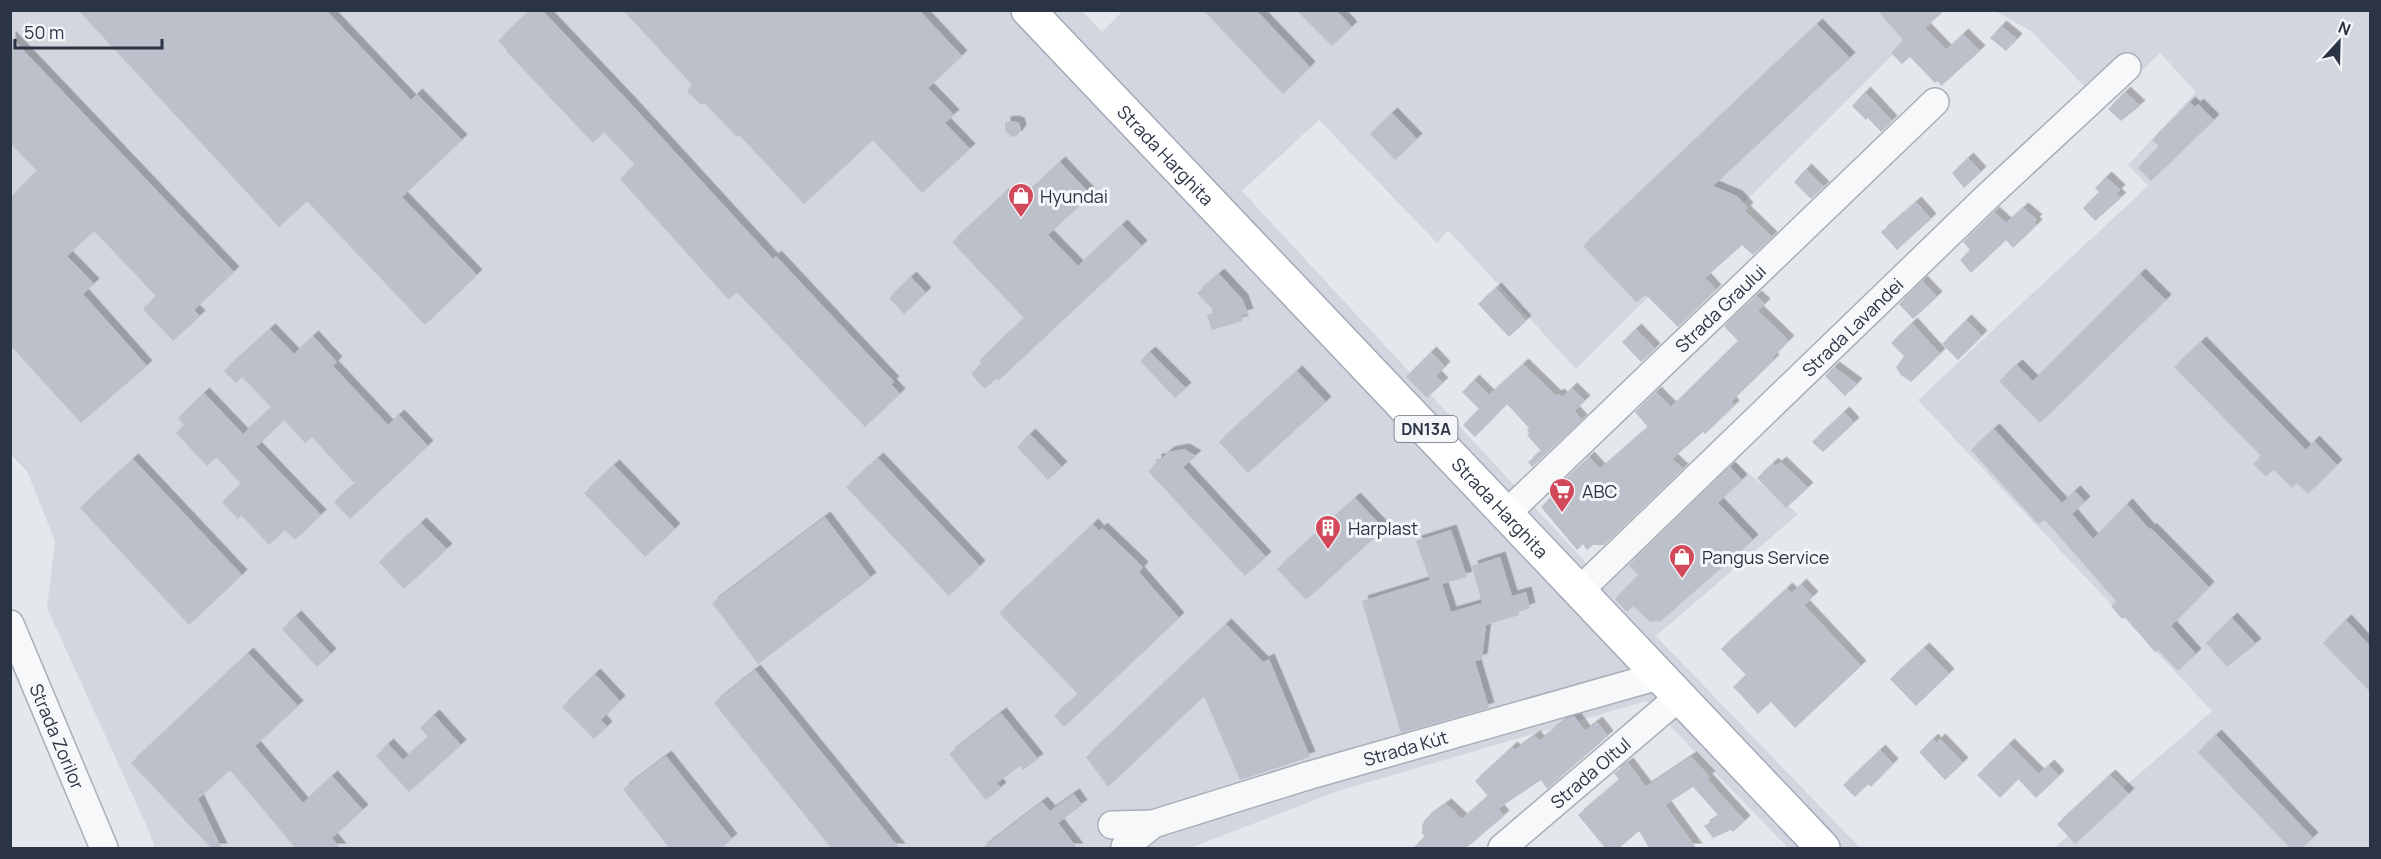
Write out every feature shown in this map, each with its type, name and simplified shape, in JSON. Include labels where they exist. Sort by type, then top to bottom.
[{"type":"main road","name":"Strada Harghita","points":[[1028,10],[1823,849]]},
{"type":"street","name":"Strada Lavandei","points":[[1579,591],[1988,196],[2127,67]]},
{"type":"street","name":"Strada Graului","points":[[1506,514],[1935,102]]},
{"type":"street","name":"Strada Zorilor","points":[[10,624],[104,849]]},
{"type":"street","name":"Strada Kút","points":[[1118,836],[1307,776],[1669,686]]},
{"type":"street","name":"Strada Oltul","points":[[1502,849],[1669,686]]},
{"type":"shaded area","points":[[1081,10],[1102,32],[1124,10],[1937,11],[1576,369],[1448,230],[1437,243],[1319,120],[1242,191],[1601,579],[1730,458],[1798,514],[1656,636],[1860,848],[1788,848],[1646,701],[1338,791],[1190,848],[155,848],[47,608],[55,541],[27,471],[11,455],[10,11]]},
{"type":"shaded area","points":[[1995,11],[2370,11],[2370,848],[2054,848],[2212,711],[1918,400],[2148,186],[2128,165],[2196,92],[2160,53],[2104,107],[2031,31]]},
{"type":"building","points":[[78,10],[326,10],[411,100],[417,94],[462,140],[402,197],[477,275],[425,325],[307,201],[279,227]]},
{"type":"building","points":[[530,10],[542,10],[773,259],[776,256],[894,382],[891,384],[900,394],[865,427],[737,292],[729,300],[620,179],[635,165],[604,132],[593,143],[506,51],[498,41]]},
{"type":"building","points":[[623,10],[919,10],[962,56],[928,88],[954,115],[945,123],[970,149],[922,193],[873,140],[804,204],[739,135],[737,137],[704,103],[701,105],[687,91],[692,85]]},
{"type":"building","points":[[1203,10],[1256,10],[1310,67],[1283,94]]},
{"type":"building","points":[[1296,10],[1336,10],[1352,27],[1332,46]]},
{"type":"building","points":[[1877,10],[1945,10],[1925,28],[1946,50],[1963,34],[1980,51],[1941,86],[1938,81],[1935,83],[1910,57],[1902,64],[1891,53],[1903,40]]},
{"type":"building","points":[[1817,24],[1850,58],[1713,186],[1737,196],[1748,208],[1745,211],[1772,237],[1753,255],[1742,245],[1705,278],[1716,290],[1678,327],[1645,294],[1637,303],[1583,246]]},
{"type":"building","points":[[2001,26],[2017,39],[2006,51],[1990,38]]},
{"type":"building","points":[[10,36],[234,272],[194,310],[200,316],[173,341],[143,309],[156,296],[94,231],[67,256],[94,284],[83,294],[147,366],[81,423],[10,345],[10,198],[37,171],[10,143]]},
{"type":"building","points":[[1865,92],[1892,121],[1881,132],[1852,106]]},
{"type":"building","points":[[2125,92],[2140,106],[2121,121],[2108,109]]},
{"type":"building","points":[[2190,102],[2195,107],[2198,104],[2214,120],[2151,181],[2138,168],[2159,146],[2152,140]]},
{"type":"building","points":[[1392,113],[1417,139],[1395,160],[1370,134]]},
{"type":"building","points":[[1005,122],[1019,123],[1021,130],[1017,136],[1012,137],[1005,131]]},
{"type":"building","points":[[1968,158],[1981,172],[1964,188],[1952,173]]},
{"type":"building","points":[[1060,162],[1091,195],[1048,235],[1078,266],[1122,225],[1142,246],[998,381],[996,378],[985,389],[971,374],[982,363],[979,361],[1024,318],[952,242],[1007,191],[1017,202]]},
{"type":"building","points":[[1806,169],[1824,187],[1811,199],[1794,182]]},
{"type":"building","points":[[2106,177],[2120,190],[2116,194],[2121,198],[2095,221],[2083,208],[2099,192],[2095,188]]},
{"type":"building","points":[[1916,202],[1931,219],[1897,250],[1881,232]]},
{"type":"building","points":[[2023,208],[2037,220],[2034,222],[2037,225],[2013,248],[2006,240],[1971,273],[1960,260],[1970,250],[1963,242],[1994,212],[2006,223]]},
{"type":"building","points":[[1219,274],[1243,300],[1248,314],[1241,316],[1243,321],[1212,330],[1207,315],[1215,312],[1197,293]]},
{"type":"building","points":[[2140,274],[2166,300],[2040,423],[1999,381],[2017,365],[2033,381]]},
{"type":"building","points":[[911,277],[926,293],[904,314],[889,298]]},
{"type":"building","points":[[1922,281],[1937,297],[1913,319],[1899,304]]},
{"type":"building","points":[[1496,288],[1526,321],[1509,337],[1478,304]]},
{"type":"building","points":[[1756,296],[1765,304],[1758,311],[1789,341],[1772,358],[1774,360],[1731,402],[1734,406],[1705,434],[1703,432],[1672,459],[1683,469],[1604,545],[1593,545],[1587,550],[1583,544],[1577,550],[1541,507],[1556,492],[1554,490],[1589,457],[1600,469],[1648,427],[1635,412],[1656,392],[1671,407],[1738,341],[1724,326]]},
{"type":"building","points":[[1966,320],[1982,336],[1958,360],[1942,344]]},
{"type":"building","points":[[1912,323],[1940,354],[1911,382],[1901,375],[1896,367],[1904,356],[1891,343]]},
{"type":"building","points":[[270,329],[294,354],[313,336],[337,362],[333,366],[388,425],[399,415],[428,446],[350,519],[334,502],[355,484],[312,437],[305,443],[284,420],[256,447],[321,515],[295,540],[285,530],[269,545],[241,515],[238,519],[222,502],[241,484],[216,457],[207,466],[176,433],[184,425],[178,418],[204,393],[243,434],[271,407],[242,377],[236,383],[224,371]]},
{"type":"building","points":[[1636,329],[1655,349],[1641,362],[1622,342]]},
{"type":"building","points":[[2201,342],[2306,450],[2314,441],[2337,465],[2308,494],[2297,483],[2292,488],[2273,469],[2266,477],[2253,464],[2261,456],[2174,367]]},
{"type":"building","points":[[1150,352],[1186,388],[1175,398],[1140,361]]},
{"type":"building","points":[[1431,352],[1445,367],[1436,376],[1443,383],[1427,398],[1406,377]]},
{"type":"building","points":[[1523,364],[1556,396],[1559,394],[1562,397],[1572,388],[1585,401],[1574,411],[1582,420],[1532,467],[1528,462],[1541,451],[1527,435],[1529,428],[1507,404],[1475,437],[1463,425],[1479,409],[1462,392],[1474,380],[1489,395]]},
{"type":"building","points":[[1834,367],[1857,384],[1845,396],[1825,376]]},
{"type":"building","points":[[1297,371],[1326,402],[1248,473],[1219,442]]},
{"type":"building","points":[[1844,412],[1854,423],[1823,452],[1812,442]]},
{"type":"building","points":[[1994,429],[2062,503],[2075,491],[2085,502],[2072,514],[2093,539],[2127,504],[2150,530],[2151,528],[2209,587],[2171,626],[2196,654],[2178,671],[2158,650],[2155,652],[2125,617],[2122,619],[2111,606],[2116,601],[2045,520],[2038,524],[1971,450]]},
{"type":"building","points":[[1030,434],[1062,467],[1048,480],[1017,447]]},
{"type":"building","points":[[1184,449],[1196,456],[1183,467],[1266,557],[1245,576],[1148,471],[1156,464],[1156,459],[1161,459],[1169,452]]},
{"type":"building","points":[[878,458],[980,566],[949,596],[846,487]]},
{"type":"building","points":[[133,459],[242,575],[189,625],[80,508]]},
{"type":"building","points":[[1781,462],[1808,488],[1786,508],[1757,478],[1773,463],[1776,466]]},
{"type":"building","points":[[614,465],[675,529],[645,557],[584,493]]},
{"type":"building","points":[[1730,467],[1742,480],[1718,503],[1753,540],[1661,621],[1650,622],[1633,606],[1627,612],[1615,599],[1638,575],[1629,565]]},
{"type":"building","name":"Harplast","points":[[1355,498],[1384,529],[1306,600],[1277,569]]},
{"type":"building","points":[[825,517],[871,578],[758,664],[712,603]]},
{"type":"building","points":[[421,523],[447,549],[404,589],[379,562]]},
{"type":"building","points":[[1093,524],[1099,531],[1102,528],[1143,567],[1139,572],[1179,618],[1064,727],[1054,716],[1078,694],[999,613]]},
{"type":"building","points":[[1451,530],[1467,577],[1442,584],[1451,612],[1482,603],[1472,566],[1500,557],[1512,596],[1526,592],[1530,608],[1519,612],[1519,615],[1486,625],[1482,659],[1475,661],[1489,708],[1401,733],[1362,601],[1430,580],[1416,541]]},
{"type":"building","points":[[1801,584],[1813,597],[1804,605],[1861,666],[1795,728],[1771,702],[1758,714],[1733,687],[1746,675],[1721,649],[1787,588],[1792,593]]},
{"type":"building","points":[[296,616],[331,654],[317,667],[282,629]]},
{"type":"building","points":[[2232,618],[2256,644],[2227,667],[2206,643]]},
{"type":"building","points":[[2346,620],[2370,646],[2370,692],[2323,643]]},
{"type":"building","points":[[1226,624],[1263,662],[1269,659],[1310,757],[1240,780],[1204,696],[1108,787],[1086,757]]},
{"type":"building","points":[[1924,648],[1949,674],[1916,706],[1890,679]]},
{"type":"building","points":[[248,653],[298,706],[255,746],[303,803],[332,776],[363,810],[332,838],[341,849],[296,849],[230,770],[198,799],[222,849],[212,849],[131,763]]},
{"type":"building","points":[[755,670],[900,849],[832,849],[714,703]]},
{"type":"building","points":[[595,674],[620,701],[601,720],[607,727],[594,739],[562,707]]},
{"type":"building","points":[[1001,713],[1038,759],[1023,770],[1020,766],[997,783],[1001,788],[986,800],[949,754]]},
{"type":"building","points":[[434,715],[461,745],[409,792],[376,756],[388,744],[403,760],[428,737],[420,728]]},
{"type":"building","points":[[1574,716],[1585,731],[1597,722],[1608,736],[1547,789],[1541,780],[1498,809],[1504,816],[1465,849],[1412,849],[1425,836],[1422,834],[1422,826],[1425,819],[1446,804],[1462,819],[1488,796],[1475,781],[1512,747],[1515,750],[1535,736],[1539,741],[1568,718]]},
{"type":"building","points":[[2216,735],[2313,838],[2301,849],[2291,849],[2198,752]]},
{"type":"building","points":[[1933,739],[1936,743],[1940,739],[1963,763],[1945,780],[1919,752]]},
{"type":"building","points":[[2009,744],[2039,774],[2049,765],[2059,776],[2036,798],[2018,779],[2000,798],[1977,775]]},
{"type":"building","points":[[1880,750],[1893,764],[1871,787],[1868,784],[1855,797],[1843,785]]},
{"type":"building","points":[[666,756],[732,839],[720,849],[670,849],[623,789]]},
{"type":"building","points":[[1691,757],[1710,777],[1707,779],[1745,821],[1733,832],[1731,830],[1713,838],[1704,826],[1719,816],[1693,787],[1665,805],[1697,849],[1650,849],[1639,831],[1618,849],[1606,849],[1578,815],[1619,780],[1614,773],[1628,763],[1646,787]]},
{"type":"building","points":[[2110,775],[2129,794],[2075,844],[2057,824]]},
{"type":"building","points":[[1074,794],[1082,805],[1058,823],[1078,849],[981,849],[1042,802],[1050,811]]},
{"type":"place","name":"Hyundai","points":[[1021,219]]},
{"type":"place","name":"ABC","points":[[1562,514]]},
{"type":"place","name":"Harplast","points":[[1328,551]]},
{"type":"place","name":"Pangus Service","points":[[1682,580]]}]
